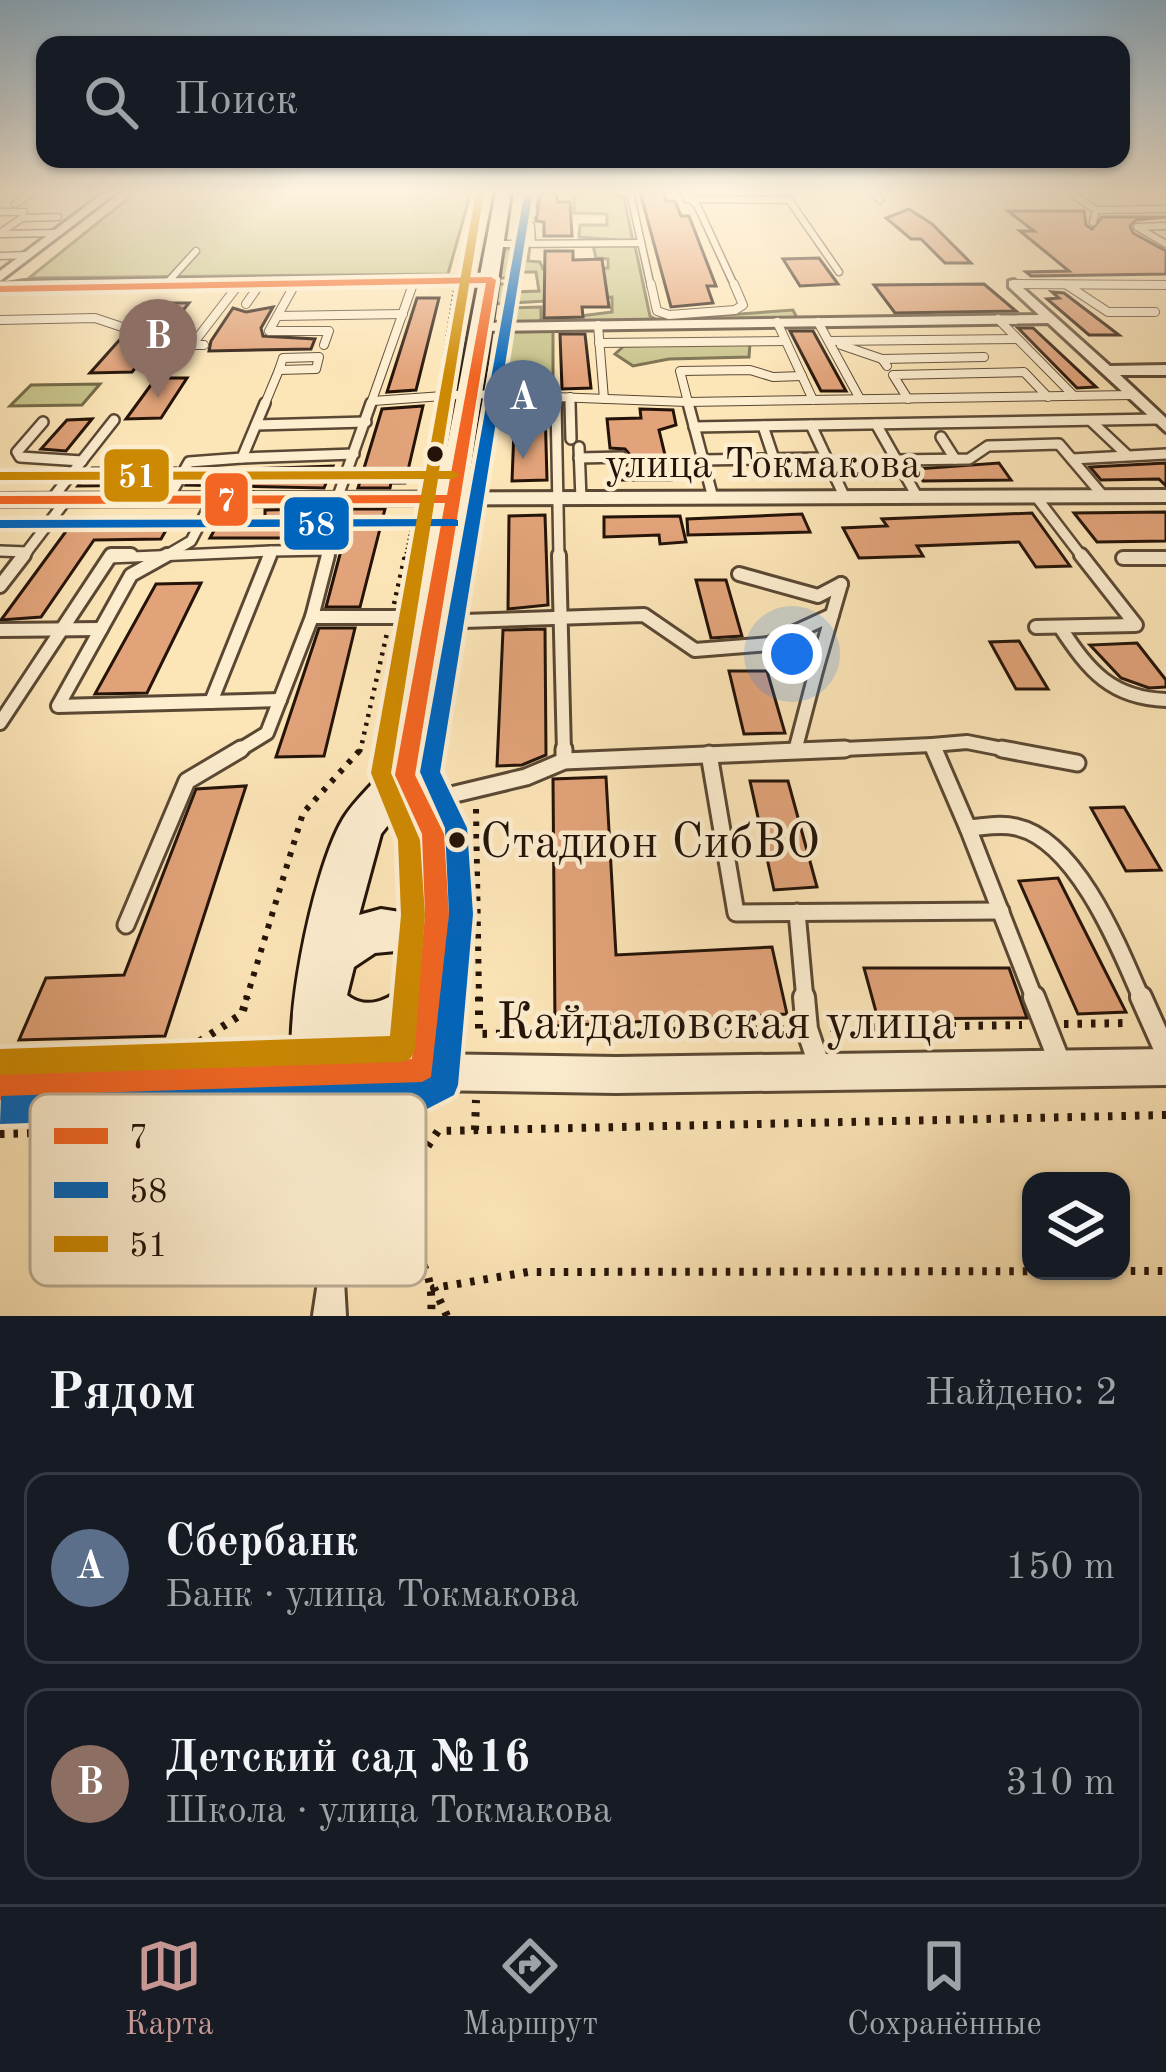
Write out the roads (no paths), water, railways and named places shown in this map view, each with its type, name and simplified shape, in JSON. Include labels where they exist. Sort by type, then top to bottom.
[{"type":"street","points":[[424,1072],[433,976],[433,834],[412,789],[432,619],[435,499],[470,397],[495,253]]},
{"type":"street","points":[[0,282],[29,255]]},
{"type":"street","points":[[0,282],[491,280]]},
{"type":"street","points":[[1014,284],[1162,423]]},
{"type":"street","points":[[483,327],[1050,319]]},
{"type":"street","points":[[1107,371],[1166,370]]},
{"type":"street","name":"улица Токмакова","points":[[0,500],[1166,496]]},
{"type":"street","points":[[317,1077],[322,979],[361,826],[412,789]]},
{"type":"street","points":[[374,930],[413,936],[428,947],[433,976],[404,1022],[382,1029],[359,1029],[340,1022],[325,1009],[322,979],[354,936],[374,930]]},
{"type":"street","name":"Кайдаловская улица","points":[[0,1086],[424,1072],[1166,1066]]},
{"type":"lane","points":[[166,284],[194,253]]},
{"type":"lane","points":[[643,253],[657,311],[718,314],[743,305],[719,253]]},
{"type":"lane","points":[[825,253],[838,272]]},
{"type":"lane","points":[[0,256],[29,255]]},
{"type":"lane","points":[[337,499],[415,281]]},
{"type":"lane","points":[[296,282],[269,332],[329,331],[324,345]]},
{"type":"lane","points":[[204,345],[192,345],[239,283]]},
{"type":"lane","points":[[246,304],[260,283]]},
{"type":"lane","points":[[1014,284],[1166,284]]},
{"type":"lane","points":[[1066,284],[1118,323]]},
{"type":"lane","points":[[1108,312],[1154,312]]},
{"type":"lane","points":[[278,316],[403,314]]},
{"type":"lane","points":[[3,325],[95,318],[125,328]]},
{"type":"lane","points":[[998,320],[1074,397]]},
{"type":"lane","points":[[776,322],[813,400]]},
{"type":"lane","points":[[818,322],[860,399]]},
{"type":"lane","points":[[598,325],[604,399]]},
{"type":"lane","points":[[829,341],[1017,339]]},
{"type":"lane","points":[[599,343],[785,340]]},
{"type":"lane","points":[[829,341],[882,359],[984,357]]},
{"type":"lane","points":[[882,359],[908,399]]},
{"type":"lane","points":[[242,458],[279,370]]},
{"type":"lane","points":[[713,498],[680,371],[750,370],[773,377],[802,376]]},
{"type":"lane","points":[[893,375],[1024,372],[1048,397]]},
{"type":"lane","points":[[373,401],[438,395],[556,400],[564,761]]},
{"type":"lane","points":[[470,397],[687,403],[1132,395]]},
{"type":"lane","points":[[570,397],[581,499]]},
{"type":"lane","points":[[0,586],[113,420]]},
{"type":"lane","points":[[1091,421],[1127,455]]},
{"type":"lane","points":[[44,422],[17,452],[20,458],[82,461]]},
{"type":"lane","points":[[256,424],[366,422]]},
{"type":"lane","points":[[694,427],[1162,423]]},
{"type":"lane","points":[[876,424],[918,498]]},
{"type":"lane","points":[[811,425],[845,498]]},
{"type":"lane","points":[[764,426],[774,459]]},
{"type":"lane","points":[[941,437],[956,459]]},
{"type":"lane","points":[[897,460],[969,459],[988,446],[1059,444],[1104,497]]},
{"type":"lane","points":[[576,448],[622,457]]},
{"type":"lane","points":[[168,499],[189,462],[354,454]]},
{"type":"lane","points":[[1072,459],[1166,454]]},
{"type":"lane","points":[[703,460],[826,458]]},
{"type":"lane","points":[[1036,627],[1136,625],[1037,498]]},
{"type":"lane","points":[[213,499],[191,541],[131,575],[58,706],[280,700]]},
{"type":"lane","points":[[0,723],[111,555],[329,545],[311,617],[267,733],[187,781],[126,925]]},
{"type":"lane","points":[[0,551],[27,552]]},
{"type":"lane","points":[[212,702],[271,551]]},
{"type":"lane","points":[[1123,558],[1166,558]]},
{"type":"lane","points":[[739,574],[818,596],[842,584],[795,751]]},
{"type":"lane","points":[[311,617],[644,615],[694,650],[769,644],[832,615]]},
{"type":"lane","points":[[1060,627],[1109,690],[1133,701],[1166,700]]},
{"type":"lane","points":[[0,630],[101,629]]},
{"type":"lane","points":[[769,644],[817,667]]},
{"type":"lane","points":[[412,789],[466,791],[564,761],[967,742],[1077,764]]},
{"type":"lane","points":[[932,745],[1062,1068]]},
{"type":"lane","points":[[709,754],[736,913],[1001,911]]},
{"type":"lane","points":[[968,828],[1018,826],[1051,842],[1082,878],[1166,1053]]},
{"type":"lane","points":[[797,912],[807,1029],[822,1072]]},
{"type":"lane","points":[[365,1094],[369,1076]]},
{"type":"lane","points":[[323,1316],[328,1286]]},
{"type":"lane","points":[[335,1286],[336,1316]]},
{"type":"place","name":"Детский сад №16","points":[[158,398]]},
{"type":"place","name":"Сбербанк","points":[[523,459]]},
{"type":"place","name":"Стадион СибВО","points":[[457,840]]}]
